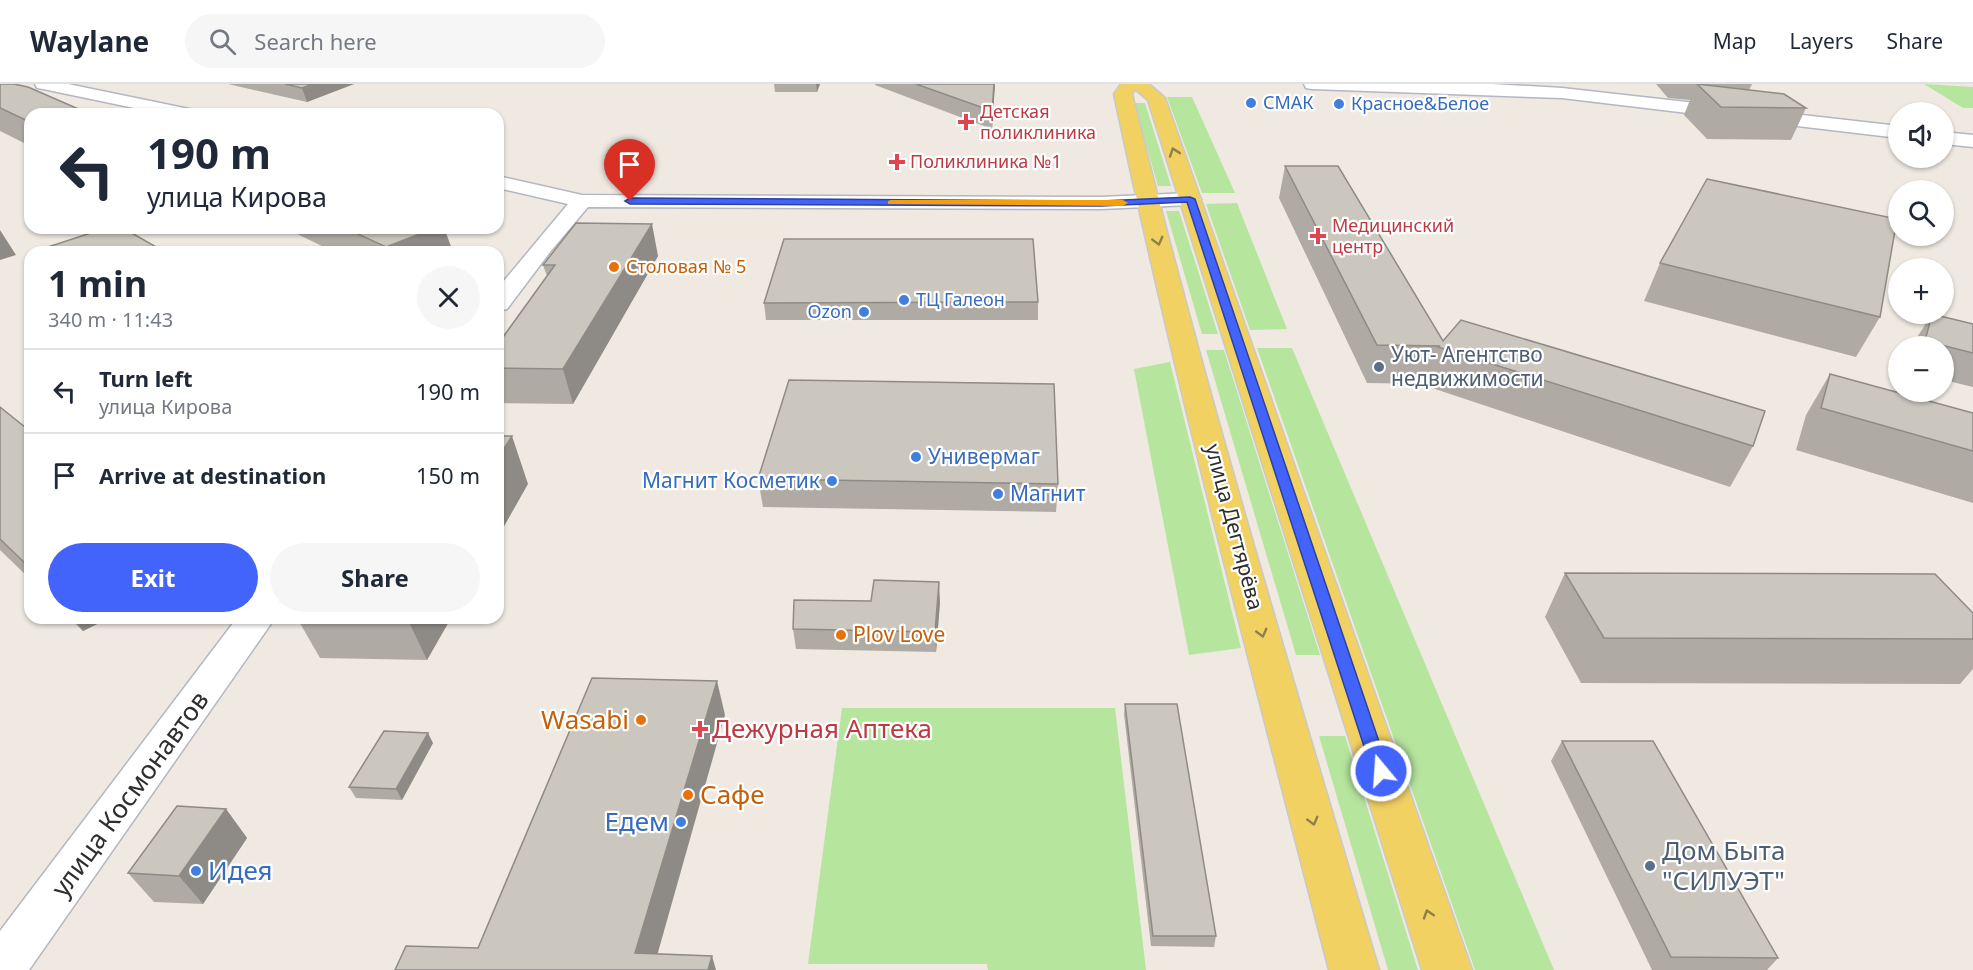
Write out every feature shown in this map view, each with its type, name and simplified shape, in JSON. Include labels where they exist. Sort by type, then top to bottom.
[{"type":"main road","name":"улица Дегтярёва","points":[[1129,84],[1123,94],[1148,203],[1274,681],[1354,970]]},
{"type":"main road","points":[[1139,84],[1156,98],[1447,970]]},
{"type":"street","points":[[43,84],[160,108]]},
{"type":"street","points":[[1312,84],[1562,93],[1888,131]]},
{"type":"street","points":[[1954,139],[1973,141]]},
{"type":"street","points":[[504,183],[582,201],[1148,203],[1190,199]]},
{"type":"street","points":[[504,296],[582,201]]},
{"type":"street","name":"улица Космонавтов","points":[[0,970],[253,624]]},
{"type":"green space","points":[[1924,84],[1973,87],[1973,108],[1963,108]]},
{"type":"green space","points":[[1167,97],[1192,97],[1235,193],[1202,193]]},
{"type":"green space","points":[[1134,103],[1145,103],[1171,186],[1158,186]]},
{"type":"green space","points":[[1237,203],[1287,329],[1250,330],[1206,204]]},
{"type":"green space","points":[[1166,211],[1179,211],[1218,334],[1202,334]]},
{"type":"green space","points":[[1257,348],[1292,348],[1554,970],[1475,970]]},
{"type":"green space","points":[[1206,350],[1224,350],[1320,655],[1296,655]]},
{"type":"green space","points":[[1170,362],[1241,648],[1189,655],[1134,369]]},
{"type":"green space","points":[[842,708],[1115,708],[1146,970],[988,970],[987,964],[808,964]]},
{"type":"green space","points":[[1319,736],[1345,736],[1418,970],[1388,970]]},
{"type":"building","points":[[0,84],[14,84],[28,87],[76,108],[24,108],[24,119],[0,108]]},
{"type":"building","points":[[285,84],[312,84],[302,88]]},
{"type":"building","points":[[916,84],[994,84],[992,111]]},
{"type":"building","points":[[1697,84],[1784,94],[1806,108],[1721,107]]},
{"type":"building","points":[[1285,166],[1338,166],[1443,341],[1461,320],[1765,411],[1753,446],[1439,346],[1377,345]]},
{"type":"building","points":[[1707,179],[1888,217],[1888,246],[1892,246],[1890,258],[1888,258],[1880,317],[1660,263]]},
{"type":"building","points":[[576,223],[652,224],[563,369],[504,368],[504,336],[555,265],[543,265]]},
{"type":"building","points":[[88,234],[134,234],[154,246],[51,246]]},
{"type":"building","points":[[358,234],[420,234],[389,246]]},
{"type":"building","name":"ТЦ Галеон","points":[[784,239],[1033,239],[1038,302],[764,303]]},
{"type":"building","points":[[1954,319],[1973,324],[1973,353],[1954,348],[1954,336],[1926,336],[1929,324],[1954,324]]},
{"type":"building","points":[[1830,374],[1888,390],[1888,402],[1933,402],[1973,413],[1973,451],[1821,408]]},
{"type":"building","name":"Универмаг","points":[[789,380],[1054,384],[1058,484],[758,479]]},
{"type":"building","points":[[0,407],[24,426],[24,562],[0,539]]},
{"type":"building","points":[[504,436],[512,436],[504,449]]},
{"type":"building","points":[[1565,573],[1935,574],[1973,613],[1973,639],[1604,638]]},
{"type":"building","points":[[874,580],[939,582],[935,632],[793,629],[794,600],[871,601]]},
{"type":"building","points":[[592,678],[717,681],[635,953],[712,956],[708,970],[395,970],[406,946],[478,948]]},
{"type":"building","points":[[1125,704],[1177,704],[1216,936],[1153,936]]},
{"type":"building","points":[[384,731],[428,733],[396,789],[349,787]]},
{"type":"building","name":"Дом Быта \"СИЛУЭТ\"","points":[[1562,741],[1653,741],[1778,958],[1671,957]]},
{"type":"building","points":[[177,806],[226,809],[179,876],[128,873]]},
{"type":"slow traffic","points":[[891,203],[1123,203]]},
{"type":"place","name":"СМАК","points":[[1251,103]]},
{"type":"place","name":"Красное&Белое","points":[[1339,104]]},
{"type":"place","name":"Детская поликлиника","points":[[966,122]]},
{"type":"place","name":"Поликлиника №1","points":[[897,162]]},
{"type":"place","name":"Медицинский центр","points":[[1318,236]]},
{"type":"place","name":"Столовая № 5","points":[[614,267]]},
{"type":"place","name":"ТЦ Галеон","points":[[904,300]]},
{"type":"place","name":"Ozon","points":[[864,312]]},
{"type":"place","name":"Уют- Агентство недвижимости","points":[[1379,367]]},
{"type":"place","name":"Универмаг","points":[[916,457]]},
{"type":"place","name":"Магнит Косметик","points":[[832,481]]},
{"type":"place","name":"Магнит","points":[[998,494]]},
{"type":"place","name":"Plov Love","points":[[841,635]]},
{"type":"place","name":"Wasabi","points":[[641,720]]},
{"type":"place","name":"Дежурная Аптека","points":[[700,729]]},
{"type":"place","name":"Сафе","points":[[688,795]]},
{"type":"place","name":"Едем","points":[[681,822]]},
{"type":"place","name":"Дом Быта \"СИЛУЭТ\"","points":[[1650,866]]},
{"type":"place","name":"Идея","points":[[196,871]]},
{"type":"route","points":[[630,201],[1148,203],[1190,199],[1381,771]]}]
